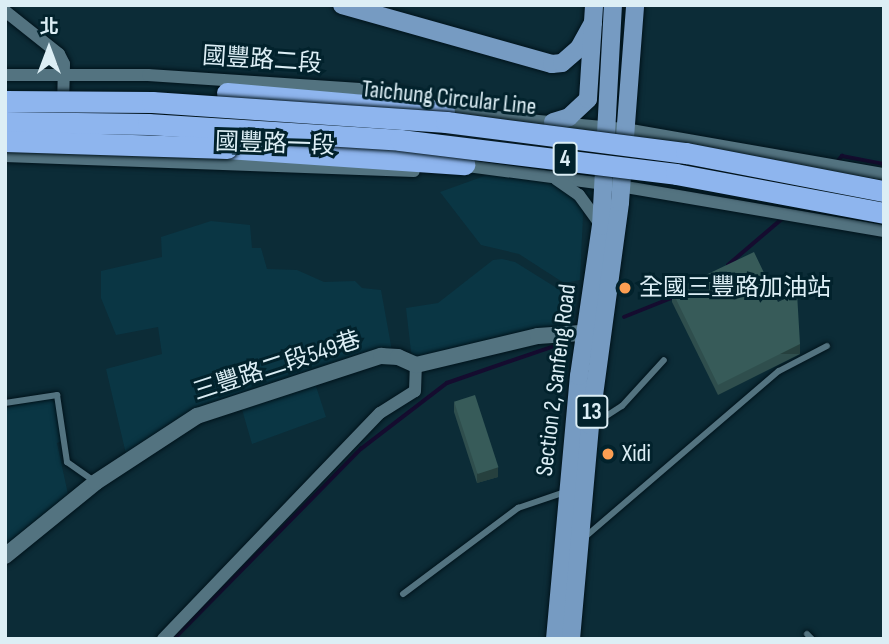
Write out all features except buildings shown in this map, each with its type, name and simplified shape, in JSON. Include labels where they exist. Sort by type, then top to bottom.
[{"type":"highway","points":[[5,88],[227,93],[443,112]]},
{"type":"highway","name":"Taichung Circular Line","points":[[5,101],[152,102],[446,122],[686,153],[876,195]]},
{"type":"highway","name":"Taichung Circular Line","points":[[5,122],[148,124],[400,139],[676,174],[884,213]]},
{"type":"highway","points":[[406,158],[467,137],[614,153]]},
{"type":"highway","points":[[5,141],[227,148],[464,164]]},
{"type":"main road","points":[[342,5],[552,64],[571,57],[594,14]]},
{"type":"main road","name":"13","points":[[607,127],[613,5]]},
{"type":"main road","name":"13","points":[[625,129],[635,5]]},
{"type":"main road","points":[[553,122],[569,117],[588,99],[594,14]]},
{"type":"main road","name":"Section 2, Sanfeng Road","points":[[555,639],[603,333],[614,153],[607,127]]},
{"type":"main road","name":"Section 2, Sanfeng Road","points":[[614,153],[625,129]]},
{"type":"main road","name":"Section 2, Sanfeng Road","points":[[571,639],[567,492],[584,331],[601,226],[612,185]]},
{"type":"street","points":[[5,11],[59,54],[63,74],[63,156]]},
{"type":"street","name":"國豐路二段","points":[[5,75],[148,75],[386,91],[417,97],[443,112],[625,129],[884,174]]},
{"type":"street","points":[[148,75],[148,160]]},
{"type":"street","points":[[614,153],[876,195],[884,202]]},
{"type":"street","name":"國豐路一段","points":[[5,156],[63,156],[417,171],[464,164],[542,174]]},
{"type":"street","points":[[542,174],[884,231]]},
{"type":"street","points":[[542,174],[579,195],[601,226]]},
{"type":"street","points":[[862,227],[876,195]]},
{"type":"street","name":"三豐路二段549巷","points":[[5,556],[96,482],[197,416],[380,356],[398,357],[416,365],[537,336],[584,331],[603,333]]},
{"type":"street","points":[[163,639],[380,413],[415,391],[416,365]]},
{"type":"lane","points":[[570,543],[779,371],[827,346]]},
{"type":"lane","points":[[590,425],[622,406],[664,360]]},
{"type":"lane","points":[[5,403],[57,395],[67,462],[96,482]]},
{"type":"lane","points":[[403,594],[518,508],[567,492]]},
{"type":"shaded area","points":[[490,174],[555,175],[584,193],[580,280],[564,283],[519,254],[481,245],[440,192]]},
{"type":"shaded area","points":[[211,221],[250,225],[252,248],[261,248],[267,269],[297,270],[324,282],[355,281],[362,288],[381,290],[392,351],[312,374],[326,417],[252,444],[239,399],[126,454],[106,369],[162,354],[158,327],[116,335],[101,298],[101,271],[162,257],[161,237]]},
{"type":"shaded area","points":[[493,260],[515,262],[576,300],[573,323],[412,360],[406,308],[438,303]]},
{"type":"shaded area","points":[[56,399],[62,441],[57,443],[69,499],[5,551],[5,408]]},
{"type":"waterway","points":[[837,162],[842,156],[884,164]]},
{"type":"waterway","points":[[728,265],[783,218]]},
{"type":"waterway","points":[[624,317],[674,297]]},
{"type":"waterway","points":[[174,639],[361,449],[447,383],[563,343]]},
{"type":"place","name":"全國三豐路加油站","points":[[625,288]]},
{"type":"place","name":"Xidi","points":[[608,454]]}]
